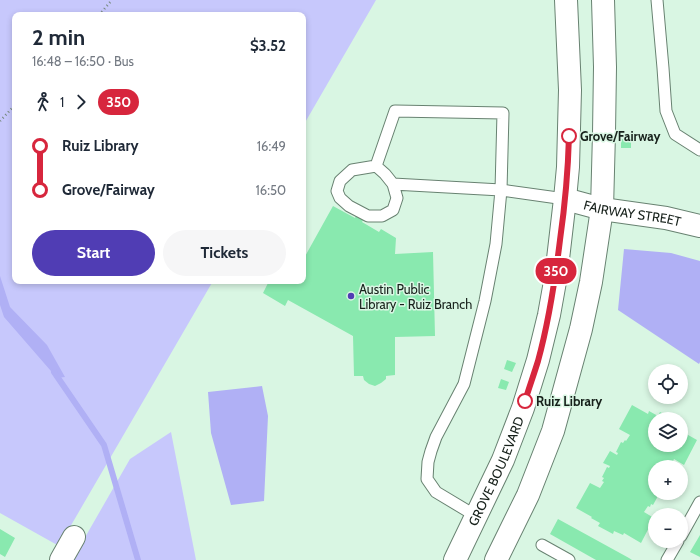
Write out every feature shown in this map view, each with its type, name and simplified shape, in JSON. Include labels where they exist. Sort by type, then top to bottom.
[{"type":"street","name":"GROVE BOULEVARD","points":[[455,560],[503,460],[523,408],[538,360],[549,315],[556,276],[568,167],[570,90],[566,0]]},
{"type":"street","points":[[496,560],[528,495],[553,431],[581,329],[591,282],[602,209],[605,67],[603,0]]},
{"type":"street","name":"FAIRWAY STREET","points":[[565,199],[602,209],[666,218],[700,226]]},
{"type":"street","points":[[62,560],[74,537]]},
{"type":"lane","points":[[657,0],[666,111],[675,134],[700,150]]},
{"type":"lane","points":[[376,166],[395,111],[503,113],[501,190],[496,244],[488,286],[464,384],[436,437],[428,462],[428,479],[436,492],[476,516]]},
{"type":"lane","points":[[376,166],[393,184],[397,198],[393,210],[382,216],[368,216],[349,206],[340,198],[337,191],[340,181],[352,170],[376,166]]},
{"type":"lane","points":[[393,184],[501,190],[565,199]]},
{"type":"lane","points":[[688,523],[700,502]]},
{"type":"lane","points":[[542,545],[569,560]]},
{"type":"lane","points":[[667,560],[674,548]]},
{"type":"path","points":[[102,12],[112,0]]},
{"type":"path","points":[[0,121],[12,108]]},
{"type":"shaded area","points":[[0,0],[376,0],[306,121],[306,12],[12,12],[12,284],[211,284],[59,546],[0,513]]},
{"type":"shaded area","points":[[624,249],[671,253],[700,261],[699,364],[618,310]]},
{"type":"shaded area","points":[[0,276],[10,307],[47,345],[65,377],[57,378],[4,317],[0,305]]},
{"type":"shaded area","points":[[262,386],[268,416],[264,501],[231,505],[211,433],[208,392]]},
{"type":"shaded area","points":[[171,432],[196,560],[72,560],[130,459]]},
{"type":"building","points":[[621,139],[631,139],[631,148],[621,148]]},
{"type":"building","name":"Austin Public Library - Ruiz Branch","points":[[333,206],[355,218],[356,216],[363,220],[362,222],[379,232],[381,229],[396,238],[395,254],[433,252],[435,336],[395,337],[395,375],[386,376],[386,379],[375,386],[364,380],[363,376],[354,376],[353,336],[288,300],[285,306],[263,293],[268,284],[306,284],[306,255]]},
{"type":"building","points":[[507,360],[516,363],[512,372],[504,369]]},
{"type":"building","points":[[501,379],[509,382],[506,390],[498,388]]},
{"type":"building","points":[[632,405],[648,414],[648,452],[688,452],[688,435],[697,440],[687,460],[648,460],[648,500],[656,500],[653,505],[651,504],[650,507],[648,506],[644,512],[648,514],[648,530],[641,543],[624,533],[623,535],[614,531],[613,534],[598,526],[600,523],[576,508],[590,483],[600,488],[604,482],[602,481],[604,478],[602,477],[607,467],[609,468],[610,466],[603,463],[610,451],[617,455],[618,453],[616,452],[621,442],[623,443],[625,440],[626,441],[630,435],[619,429]]},
{"type":"building","points":[[558,519],[632,560],[596,560],[550,534]]},
{"type":"building","points":[[0,529],[15,538],[5,557],[0,554]]},
{"type":"building","points":[[700,535],[700,557],[690,552]]},
{"type":"waterway","points":[[54,372],[104,445],[138,560]]},
{"type":"bus line","name":"350","points":[[525,401],[538,360],[549,315],[556,276],[568,167],[569,136]]},
{"type":"place","name":"Grove/Fairway","points":[[569,136]]},
{"type":"place","name":"Austin Public Library - Ruiz Branch","points":[[351,296]]},
{"type":"place","name":"Ruiz Library","points":[[525,401]]}]
